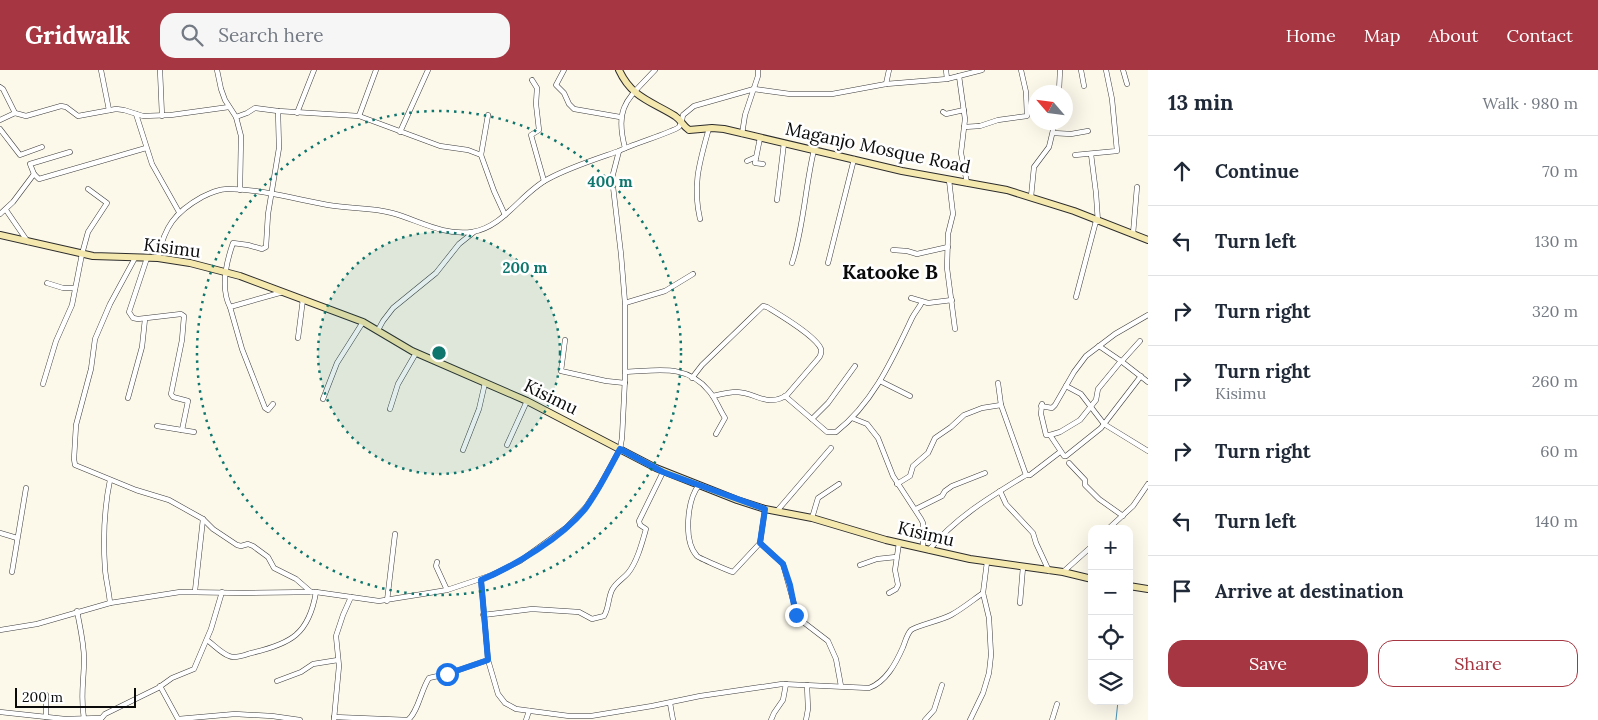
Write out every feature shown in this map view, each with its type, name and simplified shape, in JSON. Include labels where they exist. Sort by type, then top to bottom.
[{"type":"street","points":[[101,70],[109,110]]},
{"type":"street","points":[[160,70],[162,116]]},
{"type":"street","points":[[217,70],[221,89],[236,118],[241,141],[240,190]]},
{"type":"street","points":[[297,113],[314,70]]},
{"type":"street","points":[[359,116],[376,70]]},
{"type":"street","points":[[400,132],[428,70]]},
{"type":"street","points":[[564,70],[556,84],[574,109],[620,117]]},
{"type":"street","name":"Maganjo Mosque Road","points":[[619,70],[626,84],[635,93],[682,122],[689,130],[724,129],[949,180],[1008,190],[1074,211],[1148,240]]},
{"type":"street","points":[[625,148],[620,130],[620,117],[627,102],[655,70]]},
{"type":"street","points":[[742,134],[745,115],[758,70]]},
{"type":"street","points":[[886,84],[889,70]]},
{"type":"street","points":[[946,70],[947,79]]},
{"type":"street","points":[[378,330],[382,321],[393,308],[436,273],[459,244],[474,232],[491,226],[528,192],[544,181],[676,129],[682,122],[683,115],[694,106],[754,89],[790,94],[825,95],[886,84],[947,79],[982,70]]},
{"type":"street","points":[[964,127],[980,126],[998,120],[1028,115],[1026,92],[1021,70]]},
{"type":"street","points":[[1059,85],[1060,70]]},
{"type":"street","points":[[1081,70],[1084,86]]},
{"type":"street","points":[[1075,156],[1117,151],[1112,99],[1106,70]]},
{"type":"street","points":[[1123,70],[1127,84]]},
{"type":"street","points":[[959,76],[964,110],[961,147],[967,183]]},
{"type":"street","points":[[532,80],[537,88],[536,104],[539,130],[531,135],[544,181]]},
{"type":"street","points":[[0,87],[3,88],[15,113]]},
{"type":"street","points":[[0,120],[15,113],[26,116],[61,106],[66,107],[78,116],[109,110],[124,110],[143,116],[162,116],[229,107]]},
{"type":"street","points":[[236,118],[247,114],[255,108],[297,113],[359,116],[440,146],[468,150],[481,155]]},
{"type":"street","points":[[943,112],[946,114],[964,110]]},
{"type":"street","points":[[273,404],[268,410],[264,408],[224,293],[226,272],[233,243],[265,248],[278,148],[278,111]]},
{"type":"street","points":[[136,114],[146,148],[159,177],[179,212]]},
{"type":"street","points":[[488,116],[481,155],[505,215]]},
{"type":"street","points":[[700,219],[696,195],[697,176],[710,128]]},
{"type":"street","points":[[1030,197],[1034,167],[1049,148],[1054,130]]},
{"type":"street","points":[[1053,133],[1071,134],[1088,131]]},
{"type":"street","points":[[1,132],[17,154],[27,154],[42,147]]},
{"type":"street","points":[[760,138],[755,163],[763,164]]},
{"type":"street","points":[[777,200],[784,143]]},
{"type":"street","points":[[27,154],[34,174],[39,179],[146,148]]},
{"type":"street","points":[[792,262],[799,241],[807,178],[814,150]]},
{"type":"street","points":[[0,630],[37,624],[110,603],[180,592],[314,592],[387,601],[447,590],[481,580],[520,561],[566,528],[594,496],[620,449],[625,416],[625,303],[621,254],[612,188],[614,168],[619,151]]},
{"type":"street","points":[[30,164],[70,152]]},
{"type":"street","points":[[1076,297],[1097,221],[1096,193],[1090,154]]},
{"type":"street","points":[[747,160],[756,157]]},
{"type":"street","points":[[828,263],[854,159]]},
{"type":"street","points":[[0,214],[6,210],[34,174]]},
{"type":"street","points":[[949,180],[953,214],[948,234],[948,268],[955,329]]},
{"type":"street","points":[[1133,234],[1137,187]]},
{"type":"street","points":[[43,384],[56,341],[72,305],[82,254],[91,226],[107,203],[88,189]]},
{"type":"street","points":[[158,258],[166,234],[173,219],[179,212],[188,204],[210,193],[226,189],[271,194],[344,208],[372,208],[394,213],[452,232],[474,232]]},
{"type":"street","points":[[6,210],[28,242]]},
{"type":"street","name":"Kisimu","points":[[0,235],[93,256],[158,258],[226,272],[363,322],[416,353],[527,401],[663,472],[765,509],[812,518],[926,549],[987,562],[1063,572],[1088,578]]},
{"type":"street","points":[[893,250],[917,254],[948,247]]},
{"type":"street","points":[[135,258],[98,330],[91,369],[76,425],[74,459],[76,464],[110,480],[169,500],[202,519],[237,545],[250,545],[263,553],[274,568],[296,579],[314,592]]},
{"type":"street","points":[[147,258],[129,312],[133,318],[145,319],[181,314],[184,316],[182,340],[170,394],[173,397],[188,401],[182,430]]},
{"type":"street","points":[[625,303],[666,291],[693,274]]},
{"type":"street","points":[[48,284],[63,288],[75,288]]},
{"type":"street","points":[[230,307],[284,292]]},
{"type":"street","points":[[912,298],[922,302],[933,303],[952,300]]},
{"type":"street","points":[[298,338],[303,299]]},
{"type":"street","points":[[785,396],[827,432],[832,434],[836,432],[852,418],[880,381],[922,302]]},
{"type":"street","points":[[692,378],[702,365],[761,306],[764,306],[812,338],[822,352],[785,396],[770,401],[737,392],[713,396]]},
{"type":"street","points":[[1141,376],[1101,428],[1068,456],[1064,456],[1060,452],[1050,435],[1046,435],[1042,405],[1052,408],[1055,406],[1084,359],[1115,334],[1148,314]]},
{"type":"street","points":[[128,398],[142,347],[145,319]]},
{"type":"street","points":[[323,399],[337,363],[363,322]]},
{"type":"street","points":[[565,340],[560,371],[625,383]]},
{"type":"street","points":[[1050,435],[1076,423],[1091,408],[1096,400],[1098,389],[1140,341]]},
{"type":"street","points":[[1099,346],[1122,361],[1148,382]]},
{"type":"street","points":[[390,409],[398,384],[416,353]]},
{"type":"street","points":[[812,419],[828,403],[855,366]]},
{"type":"street","points":[[625,372],[676,370],[692,378],[713,396],[725,418],[716,434]]},
{"type":"street","points":[[880,381],[910,396]]},
{"type":"street","points":[[463,450],[479,409],[485,383]]},
{"type":"street","points":[[998,383],[1001,405],[1026,475]]},
{"type":"street","points":[[1066,386],[1081,394],[1104,424],[1148,451]]},
{"type":"street","points":[[507,445],[527,401]]},
{"type":"street","points":[[897,484],[910,476],[912,468],[928,452],[935,438],[964,415],[982,408],[1001,405]]},
{"type":"street","points":[[852,418],[867,424],[878,438],[897,484],[916,509],[923,523],[926,549]]},
{"type":"street","points":[[157,426],[194,432]]},
{"type":"street","points":[[777,511],[831,448]]},
{"type":"street","points":[[926,549],[956,521],[1000,491],[1026,475],[1030,475],[1060,452]]},
{"type":"street","points":[[1069,464],[1085,480],[1085,485],[1091,492],[1123,516]]},
{"type":"street","points":[[483,615],[532,609],[579,612],[592,619],[604,616],[608,610],[612,590],[633,566],[646,529],[640,525],[639,521],[663,472]]},
{"type":"street","points":[[916,509],[942,496],[952,486],[985,474]]},
{"type":"street","points":[[110,480],[104,513],[105,570],[110,603]]},
{"type":"street","points":[[812,518],[818,498],[838,484]]},
{"type":"street","points":[[1113,525],[1133,506],[1148,484]]},
{"type":"street","points":[[699,485],[695,490],[688,517],[692,547],[696,555],[701,559],[733,572],[760,543],[765,509]]},
{"type":"street","points":[[12,572],[26,488]]},
{"type":"street","points":[[1000,491],[1006,504],[1033,533],[1049,571]]},
{"type":"street","points":[[195,591],[202,519]]},
{"type":"street","points":[[0,533],[17,538]]},
{"type":"street","points":[[387,601],[395,534]]},
{"type":"street","points":[[760,543],[783,564],[798,618],[828,641],[836,659],[840,686]]},
{"type":"street","points":[[889,593],[896,590],[898,585],[895,570],[899,543]]},
{"type":"street","points":[[1063,572],[1088,550]]},
{"type":"street","points":[[860,565],[877,559],[896,557]]},
{"type":"street","points":[[437,562],[436,566],[447,590]]},
{"type":"street","points":[[970,720],[983,693],[989,673],[991,655],[989,618],[983,593],[987,562]]},
{"type":"street","points":[[1020,603],[1023,567]]},
{"type":"street","points":[[481,580],[488,660],[498,694],[505,703],[516,709],[591,718],[700,696],[786,684],[863,688],[877,685],[884,679],[896,661],[909,632],[913,628],[930,624],[951,615],[983,593]]},
{"type":"street","points":[[1133,587],[1148,589]]},
{"type":"street","points":[[0,712],[46,717],[101,719],[105,714],[172,678],[194,669],[207,640],[222,592]]},
{"type":"street","points":[[207,640],[228,656],[233,657],[256,652],[293,639],[301,631],[308,618],[314,592]]},
{"type":"street","points":[[351,597],[336,636],[338,660],[334,719],[408,720],[414,714],[421,691],[429,678],[488,660]]},
{"type":"street","points":[[77,611],[83,643],[84,663],[81,699],[84,719]]},
{"type":"street","points":[[277,680],[301,672],[313,664],[338,660]]},
{"type":"street","points":[[771,720],[783,700],[786,684]]},
{"type":"street","points":[[806,720],[807,685]]},
{"type":"street","points":[[925,720],[934,710],[942,685]]},
{"type":"street","points":[[160,686],[178,719],[235,714],[300,720]]},
{"type":"street","points":[[46,694],[46,717]]},
{"type":"street","points":[[670,703],[673,720]]},
{"type":"street","points":[[1052,720],[1057,704]]},
{"type":"street","points":[[526,720],[529,711]]},
{"type":"waterway","points":[[1116,720],[1118,705]]},
{"type":"district","name":"Katooke B","points":[[890,272]]},
{"type":"route","points":[[447,674],[488,660],[481,580],[520,561],[566,528],[594,496],[620,449],[663,472],[765,509],[760,543],[783,564],[790,585],[796,615]]}]
